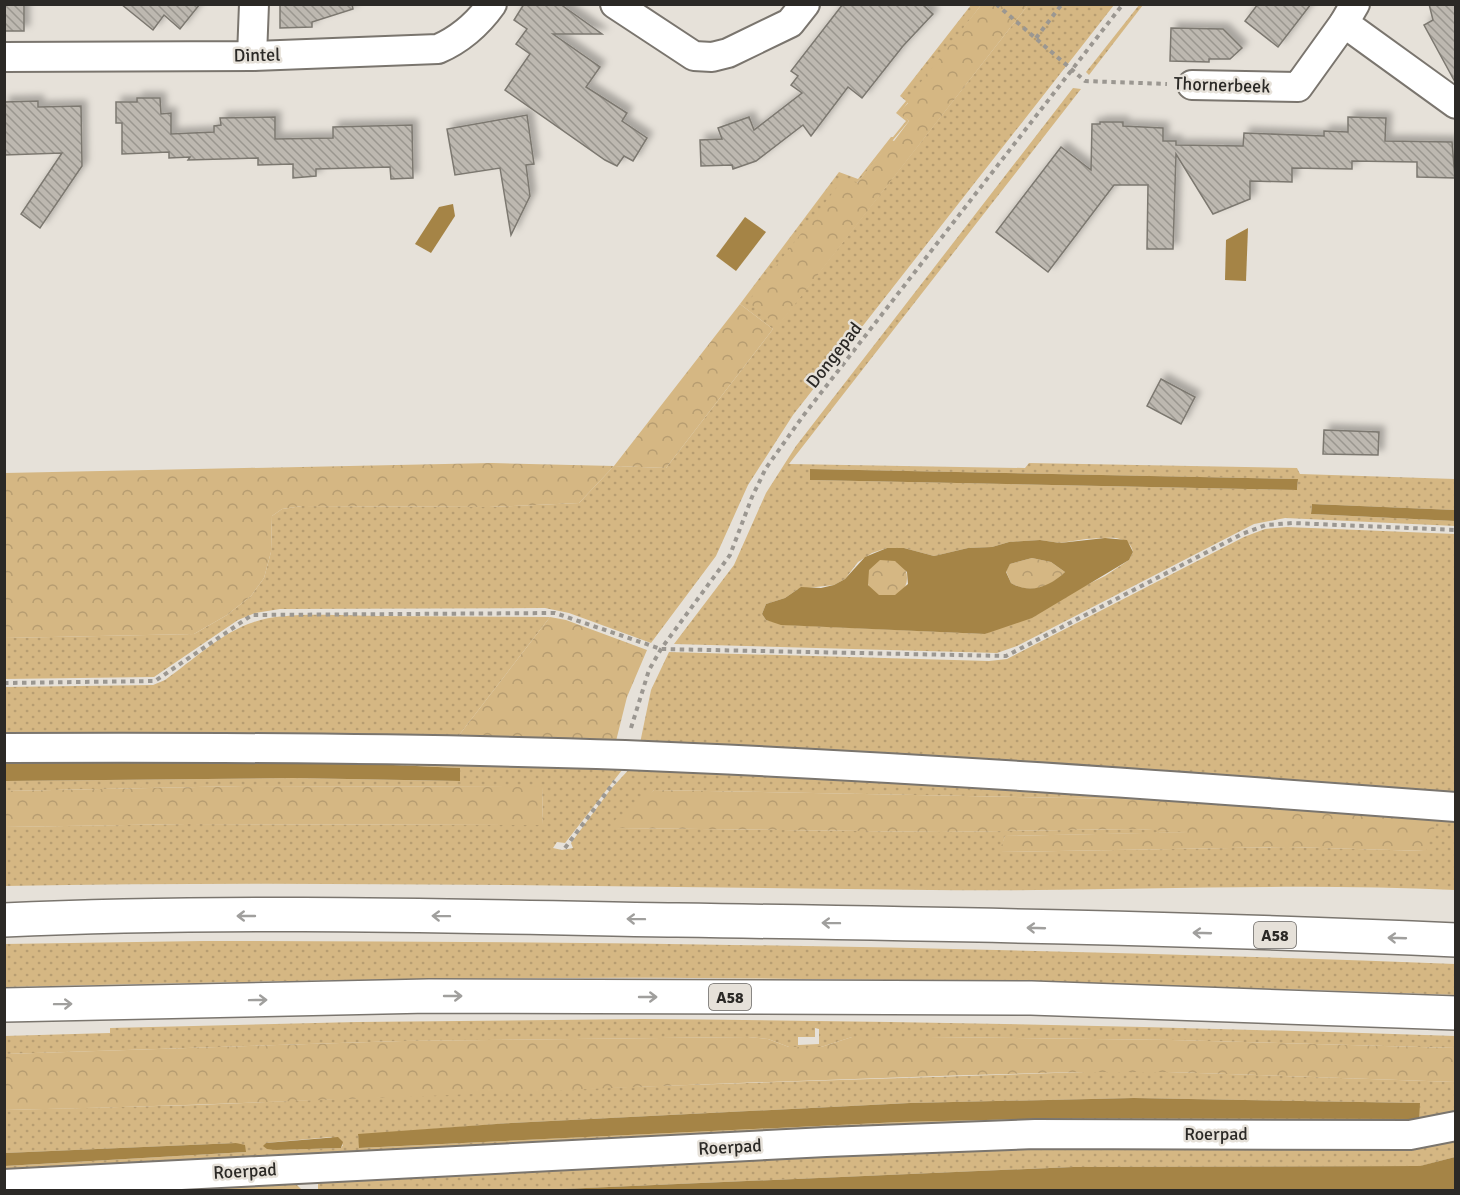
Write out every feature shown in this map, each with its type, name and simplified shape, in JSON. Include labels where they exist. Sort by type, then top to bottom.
[{"type":"highway","name":"A58","points":[[4,920],[76,916],[454,916],[890,924],[1455,940]]},
{"type":"highway","name":"A58","points":[[4,1005],[429,996],[1031,998],[1455,1013]]},
{"type":"street","points":[[252,56],[254,4]]},
{"type":"street","name":"Dintel","points":[[4,57],[252,56],[438,49],[458,40],[481,19],[492,4]]},
{"type":"street","points":[[615,4],[694,56],[712,57],[728,53],[790,24],[805,4]]},
{"type":"street","name":"Thornerbeek","points":[[1192,85],[1298,87],[1349,14],[1455,104]]},
{"type":"street","points":[[4,748],[242,747],[1197,787],[1455,807]]},
{"type":"street","name":"Roerpad","points":[[4,1184],[826,1142],[1047,1134],[1410,1135],[1455,1126]]},
{"type":"path","points":[[996,4],[1071,71]]},
{"type":"path","points":[[1036,38],[1062,4]]},
{"type":"path","name":"Dongepad","points":[[624,764],[639,695],[661,648],[730,555],[752,496],[766,468],[803,416],[1123,4]]},
{"type":"path","name":"Thornerbeek","points":[[1071,71],[1085,81],[1192,85]]},
{"type":"path","points":[[4,683],[155,681],[252,615],[555,614],[661,648],[1006,656],[1242,534],[1266,525],[1293,523],[1455,530]]},
{"type":"path","points":[[565,848],[624,764]]},
{"type":"green space","points":[[971,5],[981,5],[900,113],[909,121],[857,183],[749,302],[778,325],[1028,5],[1114,5],[793,415],[748,485],[716,556],[651,643],[569,613],[545,608],[280,609],[255,613],[238,620],[154,677],[5,679],[4,638],[194,634],[227,615],[251,596],[264,578],[271,552],[272,516],[282,509],[302,506],[489,507],[579,503],[614,466],[666,468],[773,329],[740,304],[839,172],[858,179],[906,121],[896,113],[906,101],[900,96]]},
{"type":"green space","points":[[981,5],[1028,5],[778,326],[748,302],[844,178],[857,183],[892,140],[894,141],[909,121],[899,113],[908,103],[906,101]]},
{"type":"green space","points":[[1139,5],[1143,5],[1089,75],[1086,72]]},
{"type":"green space","points":[[1073,88],[1081,89],[789,464],[1025,468],[1029,463],[1297,468],[1300,474],[1455,479],[1455,510],[1312,504],[1311,514],[1455,521],[1455,526],[1285,518],[1254,524],[1017,646],[997,653],[674,644],[734,565],[766,493],[796,446]],"holes":[[[811,469],[1298,479],[1297,490],[811,480]],[[1086,539],[1121,539],[1130,546],[1133,552],[1129,560],[1105,576],[985,634],[788,625],[766,620],[762,614],[766,604],[785,598],[798,589],[834,585],[845,579],[858,562],[872,553],[887,548],[904,548],[934,556],[1009,542],[1040,540],[1060,543]]]},
{"type":"green space","points":[[740,304],[773,329],[666,468],[614,466]]},
{"type":"green space","points":[[492,463],[614,466],[579,503],[489,507],[302,506],[282,509],[272,516],[271,552],[264,578],[251,596],[227,615],[194,634],[5,638],[5,473]]},
{"type":"green space","points":[[1287,527],[1455,534],[1455,799],[639,748],[651,690],[669,652],[989,661],[1007,659],[1244,537],[1265,529]]},
{"type":"green space","points":[[887,558],[901,564],[907,578],[901,592],[887,598],[873,592],[867,578],[873,564]]},
{"type":"green space","points":[[1032,558],[1051,562],[1065,572],[1053,582],[1040,588],[1018,587],[1011,583],[1006,571],[1010,564]]},
{"type":"green space","points":[[298,615],[550,617],[453,743],[5,738],[4,687],[153,685],[165,680],[230,633],[254,622]]},
{"type":"green space","points":[[550,617],[566,620],[647,650],[627,697],[616,741],[453,743]]},
{"type":"green space","points":[[5,754],[626,765],[565,843],[557,842],[553,848],[562,850],[573,848],[571,843],[610,790],[633,765],[1455,814],[1455,890],[1258,887],[931,890],[352,884],[5,886],[5,827],[186,824],[543,825],[542,787],[245,786],[5,791],[4,781],[292,778],[459,781],[460,768],[349,763],[5,763]],"holes":[[[654,790],[1174,800],[1426,851],[1288,847],[1000,852],[1005,836],[1203,832],[1135,829],[941,832],[615,828]]]},
{"type":"green space","points":[[245,786],[542,787],[543,825],[186,824],[5,827],[5,791]]},
{"type":"green space","points":[[654,790],[1174,800],[1438,818],[1426,851],[1288,847],[999,852],[1005,836],[1188,832],[1135,829],[941,832],[615,828],[615,820]]},
{"type":"green space","points":[[203,941],[516,942],[829,947],[1455,964],[1456,995],[1073,984],[690,978],[433,979],[5,987],[4,944]]},
{"type":"green space","points":[[642,1019],[1150,1027],[1455,1036],[1456,1048],[1172,1040],[929,1037],[852,1037],[821,1047],[789,1047],[768,1039],[748,1037],[402,1041],[5,1054],[4,1036],[110,1033],[110,1028],[357,1022]],"holes":[[[815,1028],[819,1029],[819,1044],[798,1045],[798,1037],[815,1037]]]},
{"type":"green space","points":[[748,1037],[768,1039],[789,1047],[821,1047],[852,1037],[929,1037],[1172,1040],[1455,1048],[1455,1082],[1168,1072],[1085,1072],[5,1110],[5,1054],[402,1041]]},
{"type":"green space","points":[[1085,1072],[1168,1072],[1455,1082],[1455,1119],[5,1177],[5,1166],[246,1152],[236,1143],[5,1153],[5,1110],[196,1105],[567,1089]],"holes":[[[1134,1098],[1420,1103],[1274,1118],[1068,1118],[900,1122],[360,1148],[358,1135],[511,1123],[910,1103]],[[331,1137],[343,1145],[341,1148],[276,1150],[265,1143]]]},
{"type":"green space","points":[[1456,1133],[1455,1157],[1421,1166],[1073,1167],[540,1190],[318,1190],[318,1182],[820,1148]]},
{"type":"green space","points":[[294,1182],[302,1190],[145,1190]]},
{"type":"shaded area","points":[[453,204],[455,216],[431,253],[415,244],[439,207]]},
{"type":"shaded area","points":[[745,217],[766,232],[736,271],[716,256]]},
{"type":"shaded area","points":[[1248,228],[1246,281],[1225,280],[1226,240]]},
{"type":"shaded area","points":[[810,469],[1298,479],[1297,490],[810,480]]},
{"type":"shaded area","points":[[1312,504],[1455,510],[1455,521],[1311,514]]},
{"type":"shaded area","points":[[1105,538],[1127,540],[1133,552],[1129,560],[1032,618],[985,634],[781,625],[766,620],[762,614],[766,604],[785,598],[801,587],[821,588],[834,585],[845,579],[865,557],[887,548],[904,548],[934,556],[1009,542],[1040,540],[1060,543]],"holes":[[[1032,558],[1051,562],[1065,572],[1047,585],[1040,587],[1018,587],[1011,583],[1006,572],[1010,564]],[[880,560],[895,561],[907,572],[908,584],[895,595],[879,595],[868,585],[869,570]]]},
{"type":"shaded area","points":[[4,763],[349,763],[460,768],[460,781],[292,778],[5,781]]},
{"type":"shaded area","points":[[1134,1098],[1420,1103],[1419,1119],[1068,1118],[900,1122],[359,1148],[358,1134],[511,1123],[910,1103]]},
{"type":"shaded area","points":[[338,1137],[343,1142],[341,1148],[276,1150],[263,1146],[266,1143]]},
{"type":"shaded area","points":[[236,1143],[245,1145],[246,1152],[5,1166],[5,1153]]},
{"type":"shaded area","points":[[1455,1157],[1455,1190],[540,1190],[1073,1167],[1420,1166]]},
{"type":"building","points":[[4,4],[24,4],[24,31],[4,31]]},
{"type":"building","points":[[121,4],[200,4],[180,29],[164,15],[153,30]]},
{"type":"building","points":[[280,4],[352,4],[353,9],[312,22],[312,27],[280,28]]},
{"type":"building","points":[[524,4],[560,4],[602,34],[553,34],[600,67],[586,87],[627,113],[622,121],[647,138],[633,161],[624,156],[617,166],[605,160],[505,90],[530,54],[516,44],[527,29],[514,20]]},
{"type":"building","points":[[843,4],[922,4],[933,14],[903,46],[862,98],[848,87],[811,136],[803,125],[756,161],[733,169],[732,165],[701,166],[700,140],[722,139],[718,128],[749,117],[754,130],[802,93],[791,85],[798,76],[791,71]]},
{"type":"building","points":[[1258,4],[1311,4],[1278,47],[1245,21]]},
{"type":"building","points":[[1429,4],[1455,4],[1455,82],[1424,25],[1433,20]]},
{"type":"building","points":[[1171,28],[1223,29],[1242,48],[1230,59],[1209,59],[1209,62],[1170,61]]},
{"type":"building","points":[[137,98],[160,98],[161,114],[171,113],[171,134],[214,132],[214,126],[221,125],[220,118],[275,117],[275,139],[333,138],[333,127],[412,125],[413,178],[391,179],[390,167],[316,169],[316,176],[293,178],[293,164],[258,165],[258,158],[188,160],[190,157],[169,158],[169,152],[122,154],[122,123],[116,123],[116,102],[137,102]]},
{"type":"building","points":[[38,101],[38,107],[81,106],[82,166],[40,228],[21,214],[62,153],[4,155],[4,102]]},
{"type":"building","points":[[527,115],[534,164],[526,165],[530,196],[511,235],[500,168],[455,175],[447,129]]},
{"type":"building","points":[[1348,117],[1386,118],[1385,141],[1452,142],[1455,178],[1417,177],[1417,162],[1352,161],[1352,169],[1292,168],[1292,182],[1250,181],[1250,199],[1213,214],[1176,154],[1173,249],[1147,249],[1148,185],[1114,185],[1048,272],[996,232],[1061,147],[1091,170],[1092,124],[1123,122],[1123,126],[1163,128],[1163,141],[1176,141],[1176,145],[1243,146],[1244,133],[1324,136],[1324,131],[1348,132]]},
{"type":"building","points":[[1161,379],[1195,397],[1181,424],[1147,406]]},
{"type":"building","points":[[1324,430],[1379,432],[1378,455],[1323,454]]}]
